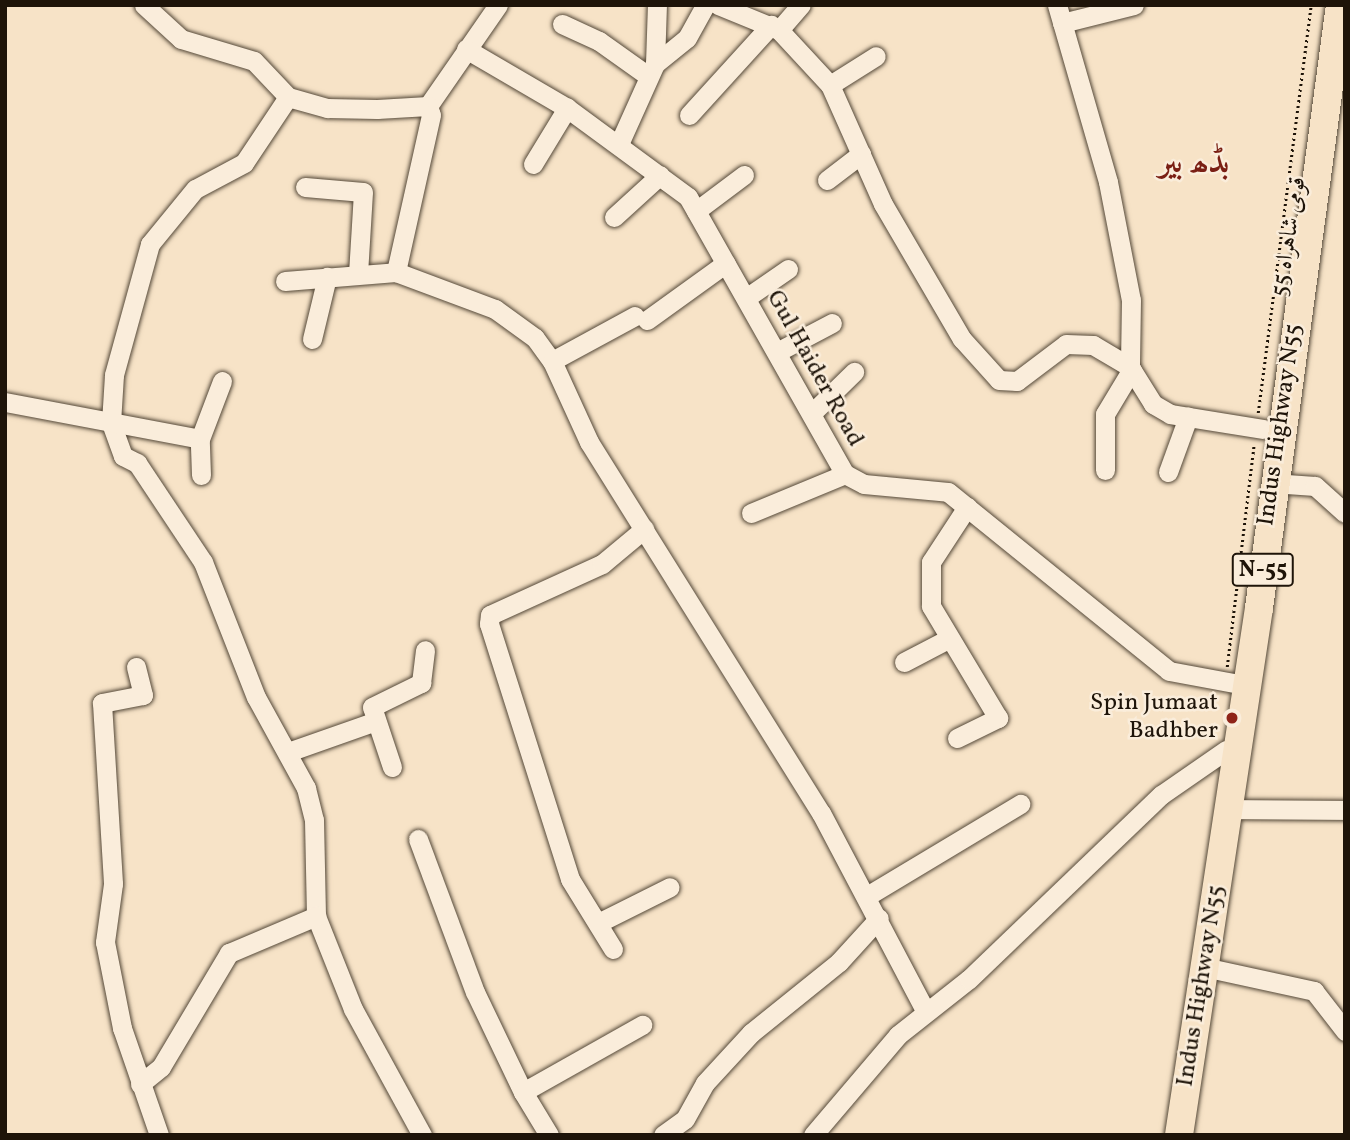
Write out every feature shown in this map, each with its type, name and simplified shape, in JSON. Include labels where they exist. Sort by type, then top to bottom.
[{"type":"highway","name":"قومی شاہراہ 55","points":[[1166,1135],[1226,750],[1229,682],[1260,428],[1325,5]]},
{"type":"highway","name":"Indus Highway N55","points":[[1179,1135],[1229,808],[1340,5]]},
{"type":"street","points":[[144,5],[181,39],[254,61],[288,97],[327,108],[428,106]]},
{"type":"street","points":[[428,106],[498,5]]},
{"type":"street","points":[[620,144],[651,70],[657,5]]},
{"type":"street","points":[[651,70],[687,38],[705,5]]},
{"type":"street","points":[[719,5],[775,28],[830,85],[861,154],[962,340],[999,380],[1017,381],[1066,344],[1093,345],[1131,368],[1153,404],[1188,417],[1260,428]]},
{"type":"street","points":[[689,115],[800,5]]},
{"type":"street","points":[[1105,470],[1105,414],[1131,368],[1131,300],[1113,209],[1059,14],[1135,5]]},
{"type":"street","points":[[562,24],[651,70]]},
{"type":"street","name":"Gul Haider Road","points":[[466,49],[567,108],[620,144],[660,175],[696,211],[845,474],[864,484],[948,492],[1169,671],[1229,682]]},
{"type":"street","points":[[830,85],[876,56]]},
{"type":"street","points":[[288,97],[244,163],[195,189],[149,244],[114,375],[111,423],[123,456],[137,463],[203,562],[256,696],[288,752],[314,820],[316,916],[353,1009],[422,1135]]},
{"type":"street","points":[[396,272],[431,115],[428,106]]},
{"type":"street","points":[[533,164],[567,108]]},
{"type":"street","points":[[827,180],[861,154]]},
{"type":"street","points":[[614,217],[660,175]]},
{"type":"street","points":[[696,211],[744,175]]},
{"type":"street","points":[[305,187],[363,192],[358,274]]},
{"type":"street","points":[[552,361],[641,318],[726,263]]},
{"type":"street","points":[[746,298],[788,269]]},
{"type":"street","points":[[285,281],[396,272],[495,309],[535,338],[552,361],[589,442],[867,896],[926,1012]]},
{"type":"street","points":[[312,339],[327,277]]},
{"type":"street","points":[[777,352],[832,323]]},
{"type":"street","points":[[812,413],[855,372]]},
{"type":"street","points":[[201,475],[200,439],[222,381]]},
{"type":"street","points":[[5,402],[200,439]]},
{"type":"street","points":[[1168,472],[1188,417]]},
{"type":"street","points":[[751,513],[845,474]]},
{"type":"street","points":[[1272,482],[1315,486],[1345,513]]},
{"type":"street","points":[[957,738],[996,721],[998,714],[948,639],[931,606],[931,562],[967,507]]},
{"type":"street","points":[[613,948],[570,879],[490,615],[602,564],[644,529]]},
{"type":"street","points":[[904,662],[948,639]]},
{"type":"street","points":[[392,767],[376,721],[374,704],[425,678],[425,650]]},
{"type":"street","points":[[136,667],[143,695],[102,703],[113,884],[105,942],[141,1084],[159,1135]]},
{"type":"street","points":[[288,752],[376,721]]},
{"type":"street","points":[[813,1135],[898,1035],[969,979],[1161,795],[1226,750]]},
{"type":"street","points":[[867,896],[1020,804]]},
{"type":"street","points":[[1229,808],[1345,810]]},
{"type":"street","points":[[418,839],[475,992],[523,1092],[549,1135]]},
{"type":"street","points":[[598,923],[670,887]]},
{"type":"street","points":[[141,1084],[161,1067],[229,953],[316,916]]},
{"type":"street","points":[[663,1135],[685,1119],[705,1083],[751,1033],[839,962],[879,918]]},
{"type":"street","points":[[1204,967],[1314,991],[1345,1031]]},
{"type":"street","points":[[523,1092],[642,1025]]},
{"type":"path","points":[[1229,682],[1311,5]]},
{"type":"place","name":"Spin Jumaat Badhber","points":[[1232,718]]},
{"type":"district","name":"بڈھ بیر","points":[[1194,164]]}]
